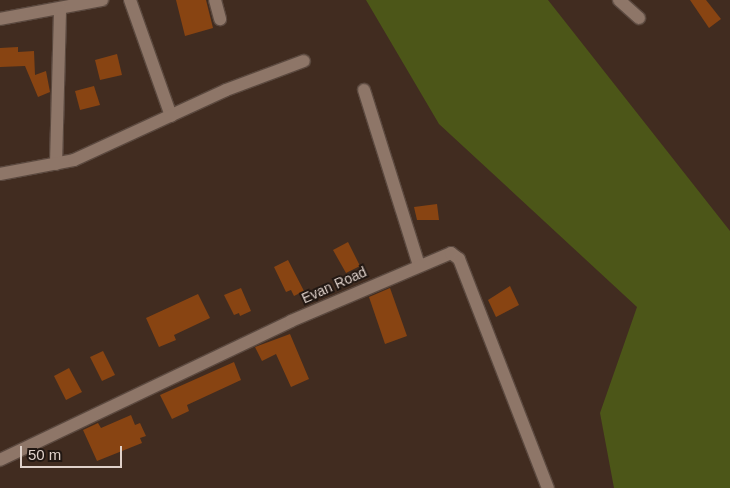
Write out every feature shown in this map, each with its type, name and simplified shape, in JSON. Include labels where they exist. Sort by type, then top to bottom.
[{"type":"street","points":[[0,19],[102,0]]},
{"type":"street","points":[[130,0],[171,116]]},
{"type":"street","points":[[215,0],[220,19]]},
{"type":"street","points":[[619,0],[639,18]]},
{"type":"street","points":[[56,164],[60,8]]},
{"type":"street","points":[[0,174],[74,160],[226,90],[304,61]]},
{"type":"street","points":[[364,90],[419,266]]},
{"type":"street","name":"Evan Road","points":[[0,460],[290,321],[451,253],[459,259],[548,488]]},
{"type":"green space","points":[[366,0],[548,0],[730,231],[730,488],[614,488],[600,413],[637,307],[439,124]]},
{"type":"building","points":[[176,0],[206,0],[213,28],[185,36]]},
{"type":"building","points":[[690,0],[706,0],[721,19],[709,28]]},
{"type":"building","points":[[18,47],[18,52],[34,51],[35,75],[46,71],[50,92],[38,97],[25,66],[0,67],[0,48]]},
{"type":"building","points":[[117,54],[122,75],[100,80],[95,60]]},
{"type":"building","points":[[94,86],[100,105],[80,110],[75,91]]},
{"type":"building","points":[[437,204],[439,220],[417,220],[414,207]]},
{"type":"building","points":[[348,242],[360,266],[346,273],[333,250]]},
{"type":"building","points":[[288,260],[304,291],[294,296],[291,290],[286,292],[274,267]]},
{"type":"building","points":[[510,286],[519,305],[496,317],[488,300]]},
{"type":"building","points":[[241,288],[251,311],[240,316],[239,313],[234,315],[224,295]]},
{"type":"building","points":[[390,288],[407,336],[385,344],[369,297]]},
{"type":"building","points":[[198,294],[210,318],[174,335],[176,340],[159,347],[146,318]]},
{"type":"building","points":[[290,334],[309,379],[291,387],[276,354],[262,361],[255,347]]},
{"type":"building","points":[[103,351],[115,375],[102,381],[90,357]]},
{"type":"building","points":[[234,362],[241,380],[187,405],[189,411],[172,419],[160,395]]},
{"type":"building","points":[[69,368],[82,392],[66,400],[54,376]]},
{"type":"building","points":[[131,415],[135,425],[140,423],[146,436],[140,438],[142,443],[97,461],[83,430],[98,423],[101,428]]}]
